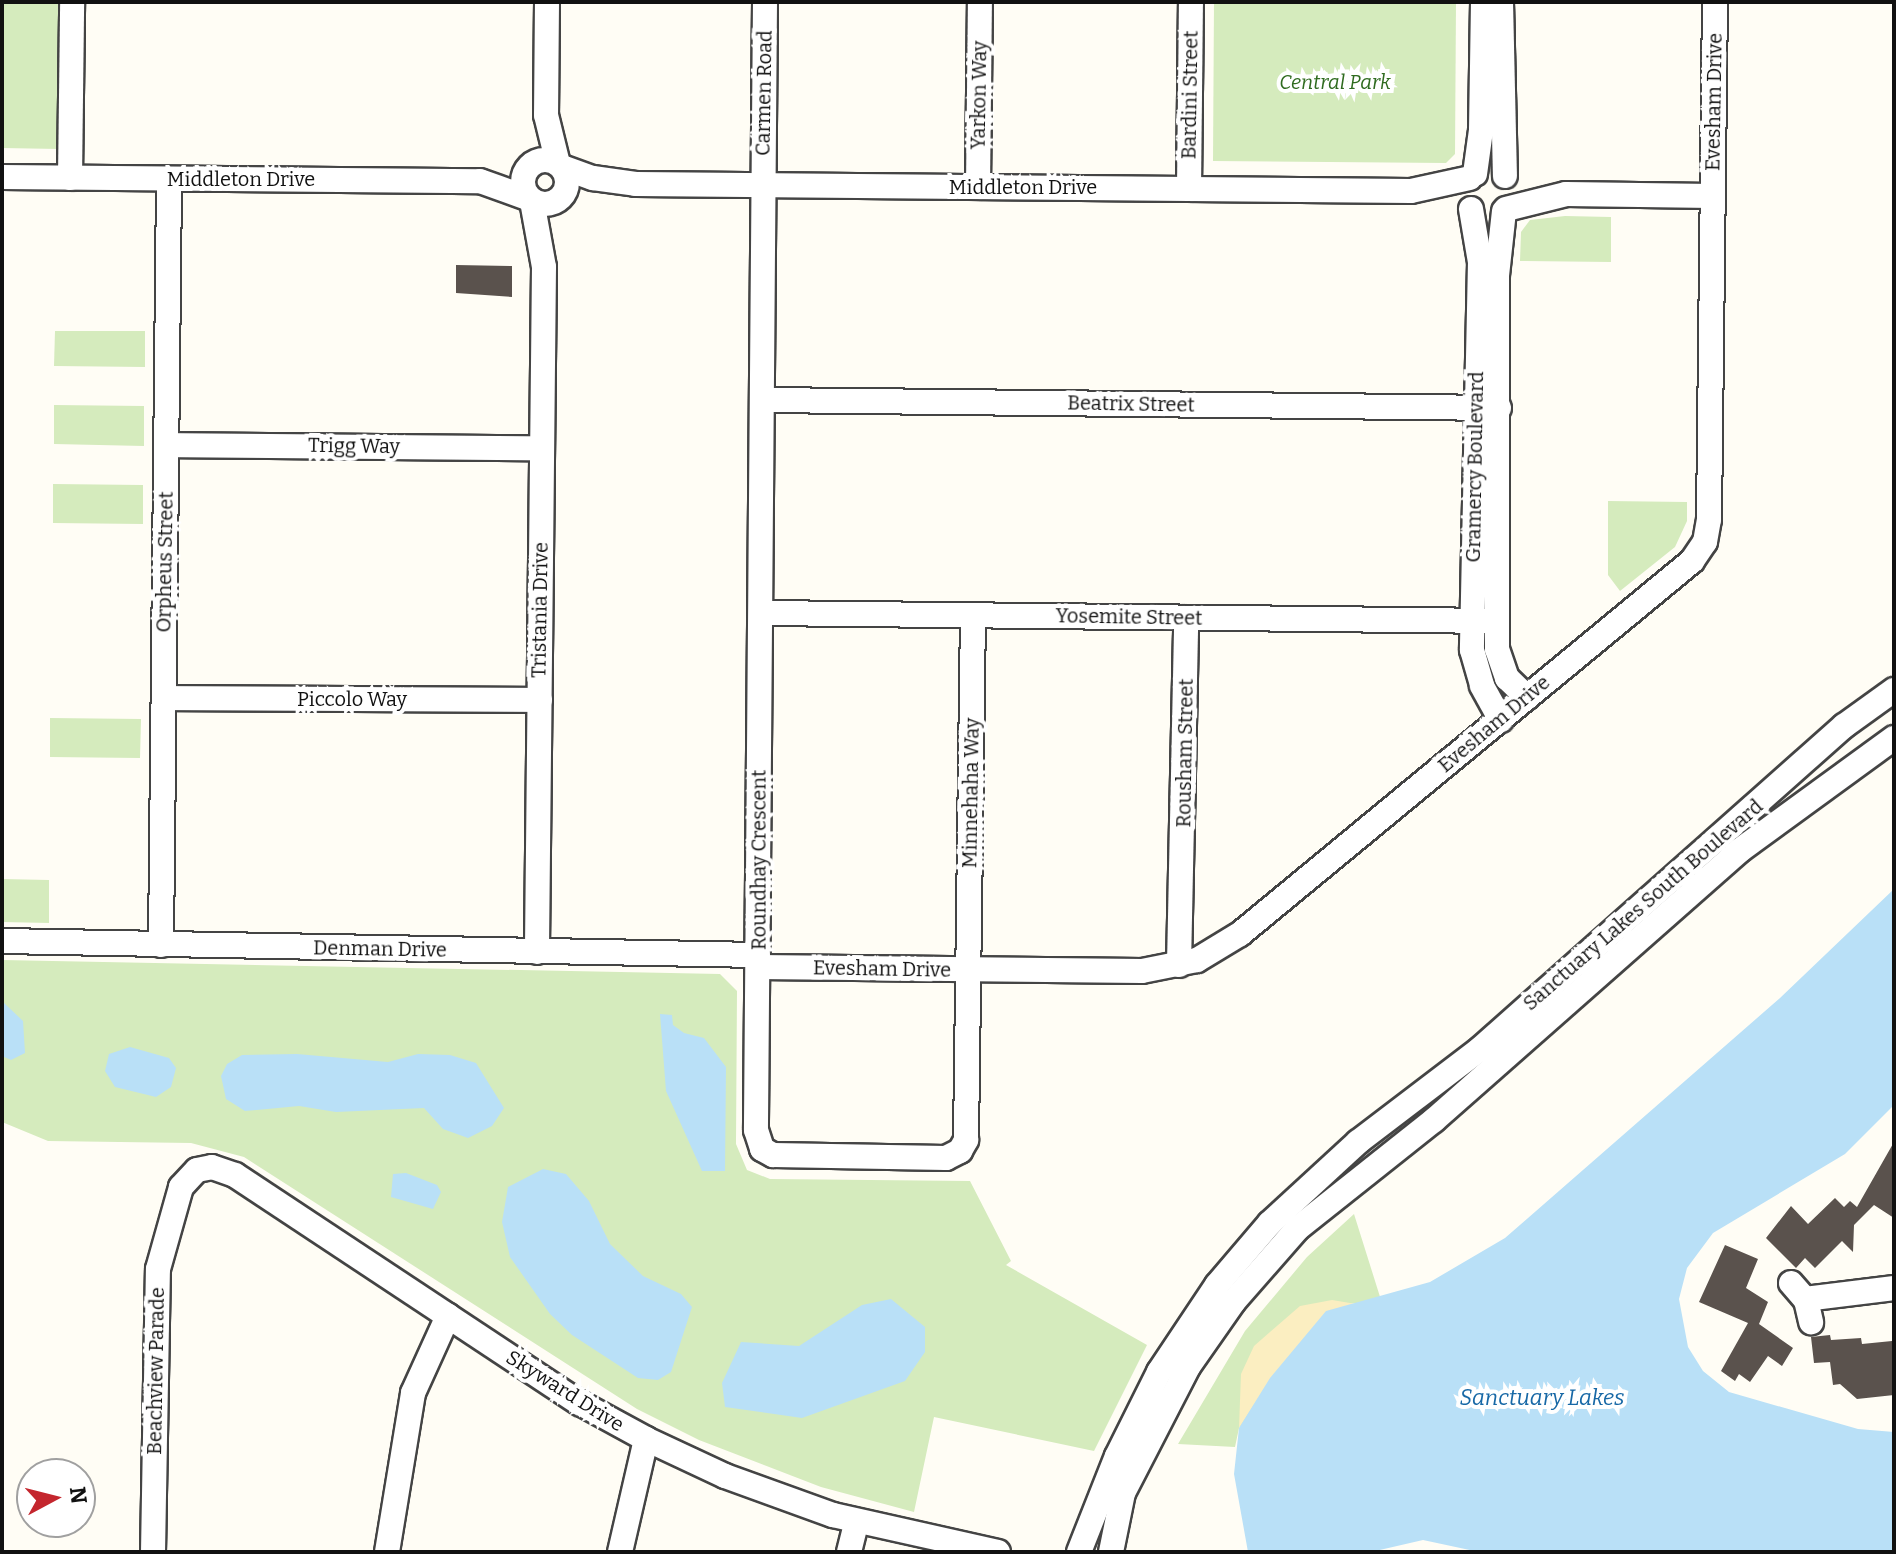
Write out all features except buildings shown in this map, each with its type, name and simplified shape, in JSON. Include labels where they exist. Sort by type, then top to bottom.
[{"type":"street","points":[[70,178],[72,2]]},
{"type":"street","points":[[546,115],[523,182],[531,200],[547,205],[562,198],[567,178],[560,165],[546,115],[547,2]]},
{"type":"street","name":"Carmen Road","points":[[763,185],[765,2]]},
{"type":"street","name":"Yarkon Way","points":[[978,187],[980,2]]},
{"type":"street","name":"Bardini Street","points":[[1189,189],[1191,2]]},
{"type":"street","points":[[1483,2],[1481,130],[1472,176],[1465,193],[1470,208],[1487,217],[1566,194]]},
{"type":"street","points":[[1501,2],[1506,178],[1512,195],[1505,210]]},
{"type":"street","name":"Evesham Drive","points":[[758,961],[969,970],[1142,971],[1188,962],[1240,934],[1692,561],[1705,542],[1715,2]]},
{"type":"street","points":[[528,168],[547,160],[560,165]]},
{"type":"street","name":"Middleton Drive","points":[[560,165],[636,184]]},
{"type":"street","name":"Middleton Drive","points":[[2,177],[480,181],[528,168]]},
{"type":"street","points":[[1472,176],[1490,170],[1506,178],[1566,194],[1713,196]]},
{"type":"street","name":"Middleton Drive","points":[[562,198],[636,184],[1411,191],[1472,176]]},
{"type":"street","name":"Orpheus Street","points":[[161,945],[169,179]]},
{"type":"street","name":"Middleton Drive","points":[[480,181],[531,200]]},
{"type":"street","name":"Roundhay Crescent","points":[[763,185],[756,1130],[762,1149],[781,1156],[952,1156],[966,1140],[969,970]]},
{"type":"street","name":"Middleton Drive","points":[[1411,191],[1470,208]]},
{"type":"street","name":"Tristania Drive","points":[[544,267],[562,198]]},
{"type":"street","name":"Tristania Drive","points":[[531,200],[544,267],[537,952]]},
{"type":"street","name":"Gramercy Boulevard","points":[[1470,208],[1480,254],[1501,668],[1527,697]]},
{"type":"street","name":"Gramercy Boulevard","points":[[1501,720],[1475,667],[1472,620],[1497,275],[1505,210]]},
{"type":"street","name":"Beatrix Street","points":[[763,400],[1487,408]]},
{"type":"street","name":"Trigg Way","points":[[167,445],[542,448]]},
{"type":"street","name":"Yosemite Street","points":[[761,613],[1497,621]]},
{"type":"street","name":"Minnehaha Way","points":[[969,970],[973,615]]},
{"type":"street","name":"Rousham Street","points":[[1186,618],[1183,888],[1188,962]]},
{"type":"street","name":"Sanctuary Lakes South Boulevard","points":[[1894,690],[1844,726],[1480,1049],[1389,1117],[1270,1223],[1197,1312],[1133,1421],[1079,1552],[1109,1552],[1123,1493],[1188,1367],[1234,1301],[1323,1205],[1407,1142],[1739,851],[1894,738]]},
{"type":"street","name":"Piccolo Way","points":[[164,698],[540,700]]},
{"type":"street","name":"Denman Drive","points":[[2,941],[537,952],[758,961]]},
{"type":"street","points":[[1389,1117],[1407,1142]]},
{"type":"street","name":"Skyward Drive","points":[[179,1194],[197,1170],[227,1170],[448,1316],[646,1439],[725,1476],[857,1521],[998,1552]]},
{"type":"street","name":"Beachview Parade","points":[[153,1552],[157,1277],[179,1194]]},
{"type":"street","points":[[1803,1301],[1894,1288]]},
{"type":"street","points":[[387,1552],[413,1393],[448,1316]]},
{"type":"street","points":[[620,1552],[646,1439]]},
{"type":"street","points":[[849,1552],[857,1521]]},
{"type":"green space","points":[[2,2],[61,2],[59,149],[2,148]]},
{"type":"green space","name":"Central Park","points":[[1214,2],[1456,2],[1455,154],[1446,163],[1213,161]]},
{"type":"green space","points":[[1565,216],[1611,217],[1611,262],[1520,261],[1521,232],[1530,220]]},
{"type":"green space","points":[[55,331],[145,331],[145,367],[54,366]]},
{"type":"green space","points":[[54,405],[144,406],[144,446],[54,444]]},
{"type":"green space","points":[[53,484],[143,485],[143,524],[53,523]]},
{"type":"green space","points":[[1608,501],[1687,502],[1687,521],[1675,547],[1620,591],[1608,575]]},
{"type":"green space","points":[[50,718],[141,719],[140,758],[50,757]]},
{"type":"green space","points":[[2,879],[49,880],[49,923],[2,922]]},
{"type":"green space","points":[[2,960],[720,974],[737,991],[736,1144],[747,1170],[770,1179],[970,1181],[1011,1261],[1006,1265],[1147,1345],[1094,1451],[934,1417],[914,1512],[821,1487],[699,1440],[637,1409],[244,1157],[191,1143],[48,1141],[2,1122]]},
{"type":"green space","points":[[1354,1214],[1381,1300],[1349,1304],[1239,1428],[1235,1447],[1178,1444],[1245,1331],[1307,1257]]},
{"type":"sand","points":[[1332,1300],[1356,1304],[1326,1312],[1271,1378],[1239,1428],[1241,1374],[1254,1346],[1300,1306]]},
{"type":"water","name":"Sanctuary Lakes","points":[[1894,889],[1894,1105],[1845,1154],[1713,1233],[1687,1268],[1679,1299],[1688,1347],[1703,1371],[1729,1392],[1858,1429],[1894,1432],[1894,1552],[1479,1552],[1423,1540],[1371,1552],[1248,1552],[1234,1474],[1239,1428],[1270,1378],[1326,1311],[1430,1282],[1505,1238],[1780,998]]},
{"type":"water","points":[[2,1001],[23,1021],[25,1053],[11,1060],[2,1056]]},
{"type":"water","points":[[660,1014],[672,1015],[673,1025],[684,1033],[704,1038],[726,1067],[725,1171],[702,1171],[666,1091]]},
{"type":"water","points":[[130,1047],[169,1058],[176,1068],[171,1087],[156,1097],[115,1087],[105,1071],[109,1054]]},
{"type":"water","points":[[297,1054],[388,1062],[418,1054],[450,1055],[476,1063],[504,1108],[492,1126],[468,1138],[443,1129],[424,1108],[336,1112],[299,1106],[245,1111],[226,1099],[221,1076],[227,1064],[242,1055]]},
{"type":"water","points":[[543,1169],[566,1174],[589,1201],[610,1244],[643,1276],[681,1294],[692,1307],[671,1372],[658,1380],[638,1378],[572,1335],[550,1314],[510,1257],[502,1222],[508,1187]]},
{"type":"water","points":[[406,1173],[437,1185],[441,1192],[433,1209],[391,1197],[393,1174]]},
{"type":"water","points":[[891,1299],[925,1327],[925,1352],[905,1381],[802,1418],[725,1407],[722,1383],[741,1342],[799,1346],[862,1305]]}]
